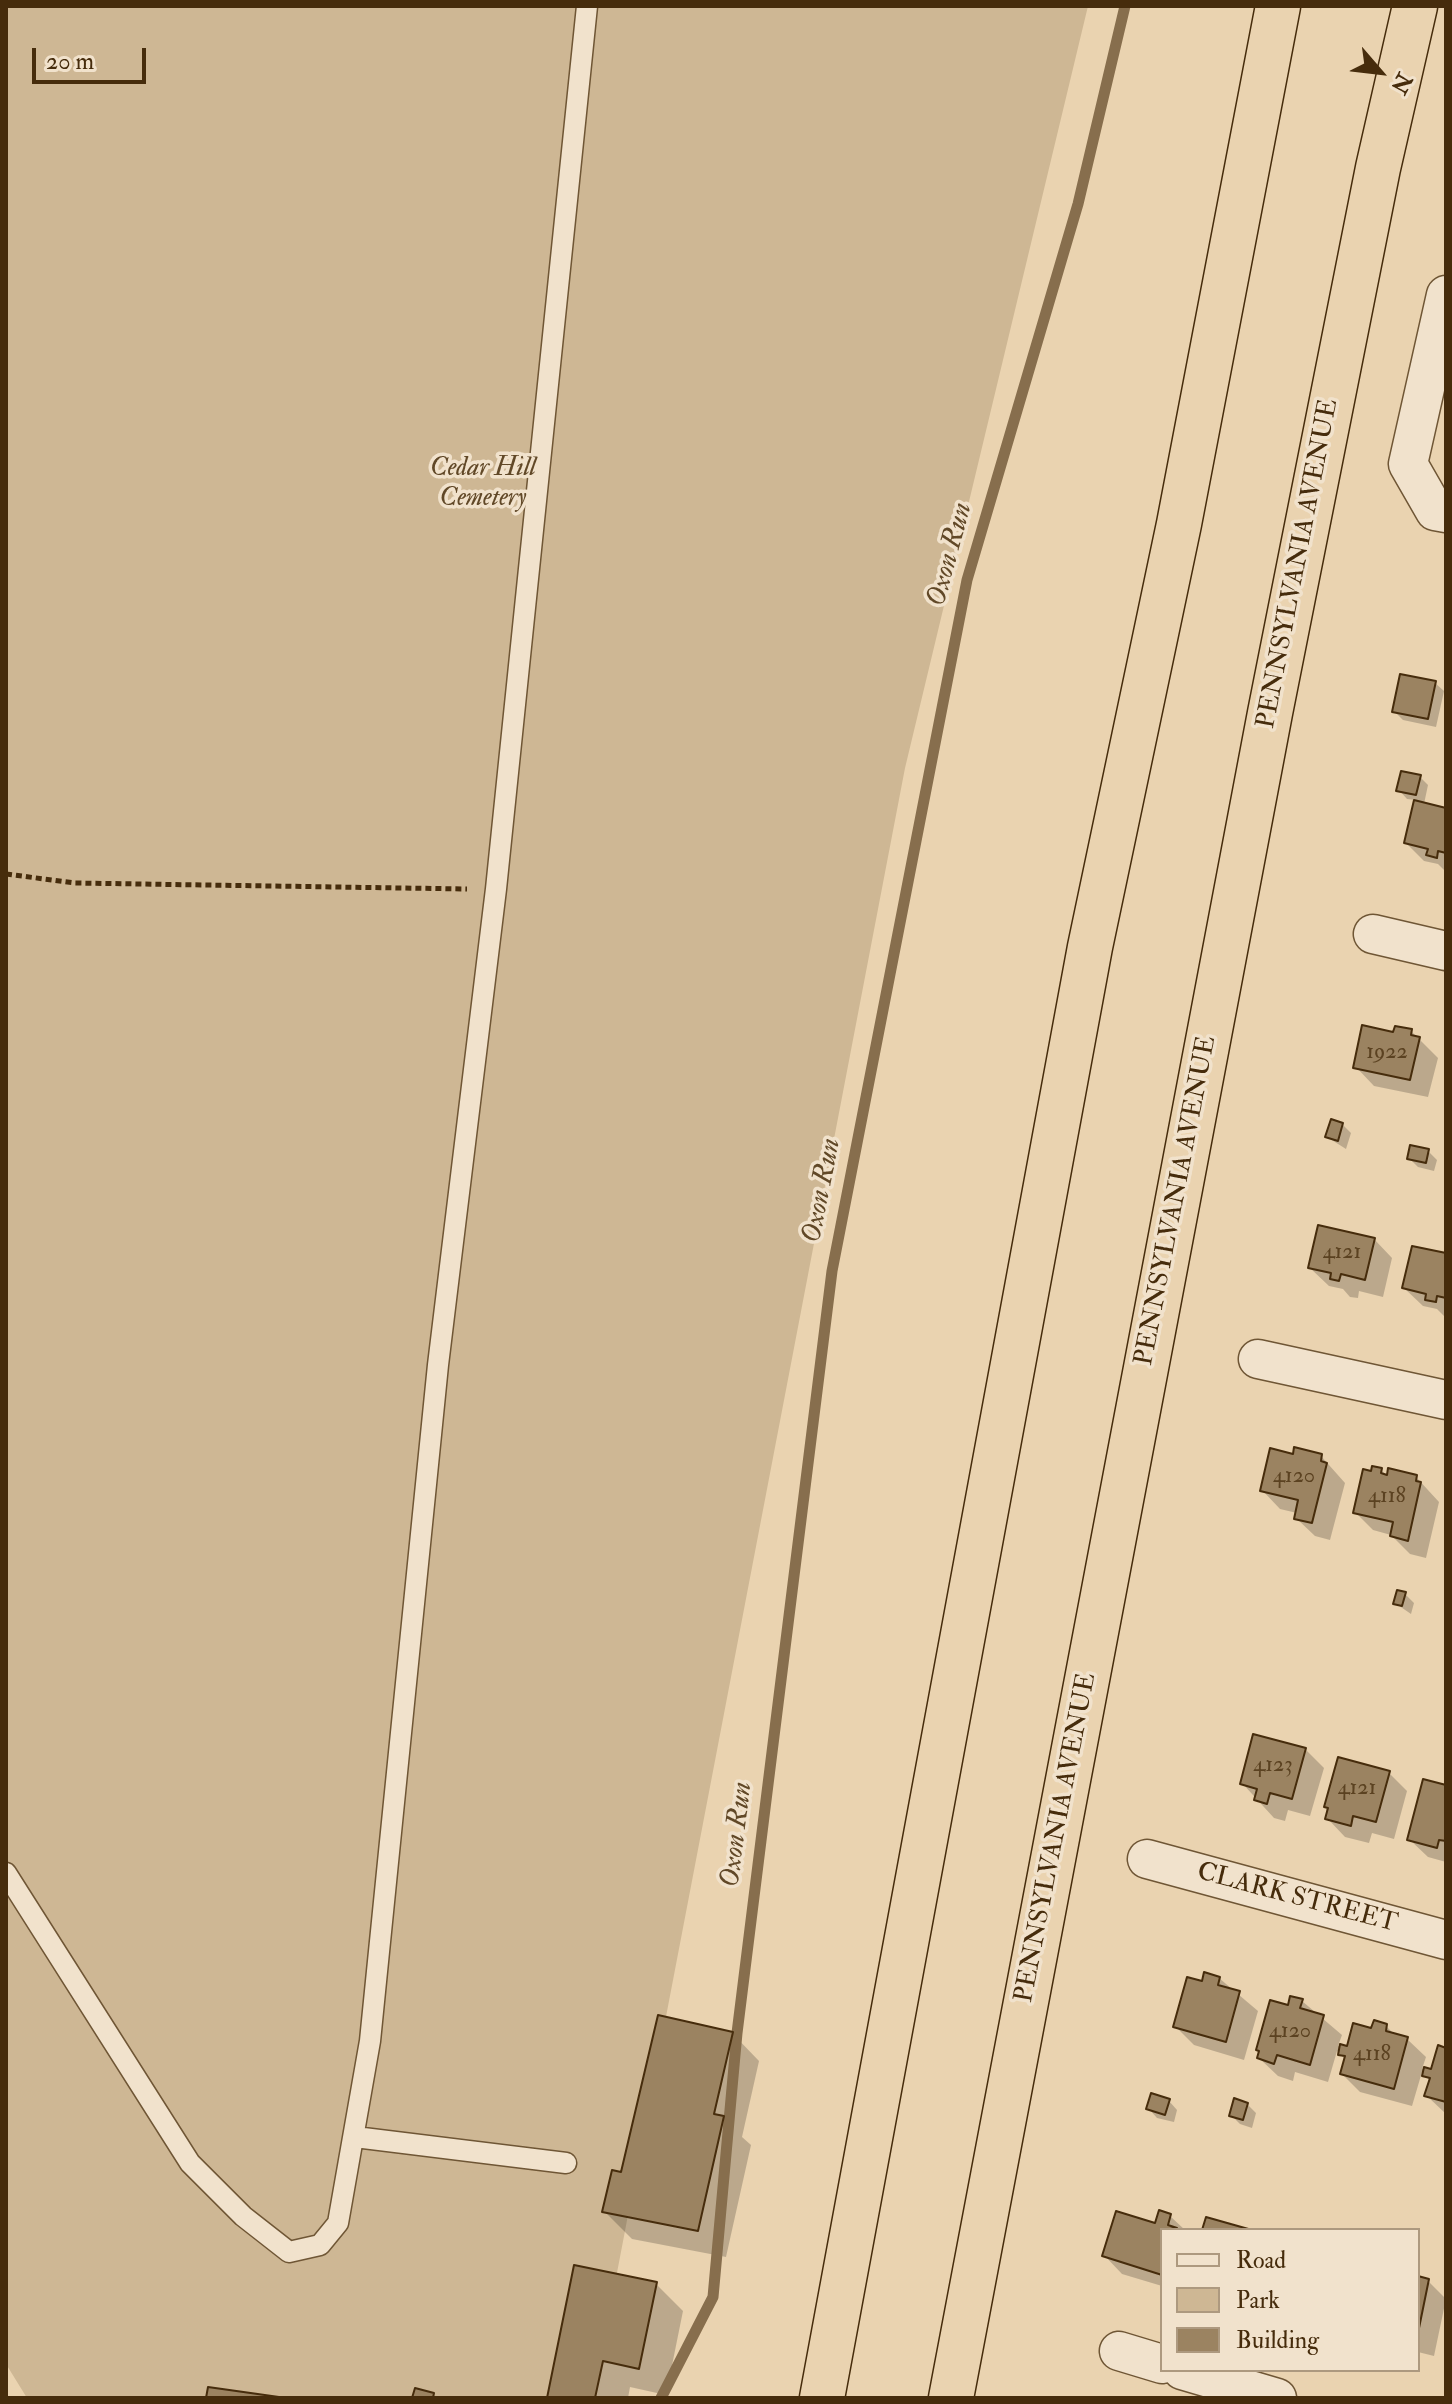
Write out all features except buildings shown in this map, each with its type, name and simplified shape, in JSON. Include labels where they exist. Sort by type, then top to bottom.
[{"type":"highway","points":[[822,2398],[1090,947],[1179,524],[1278,6]]},
{"type":"highway","name":"PENNSYLVANIA AVENUE","points":[[951,2398],[1267,728],[1375,183],[1415,6]]},
{"type":"street","points":[[1446,295],[1408,464],[1435,511],[1446,513]]},
{"type":"street","points":[[1373,934],[1446,951]]},
{"type":"street","points":[[1258,1359],[1446,1400]]},
{"type":"street","name":"CLARK STREET","points":[[1147,1859],[1446,1940]]},
{"type":"street","points":[[1119,2351],[1160,2363]]},
{"type":"street","points":[[1189,2372],[1277,2398]]},
{"type":"lane","points":[[6,1873],[190,2163],[243,2216],[289,2252],[320,2245],[338,2223],[370,2041],[440,1349],[496,889],[587,6]]},
{"type":"lane","points":[[355,2137],[566,2163]]},
{"type":"path","points":[[6,874],[75,883],[200,887],[496,889]]},
{"type":"green space","name":"Cedar Hill Cemetery","points":[[6,6],[1088,6],[905,768],[593,2398],[27,2398],[6,2364]]},
{"type":"waterway","name":"Oxon Run","points":[[661,2398],[713,2297],[737,2033],[832,1271],[967,580],[1078,204],[1125,6]]}]
